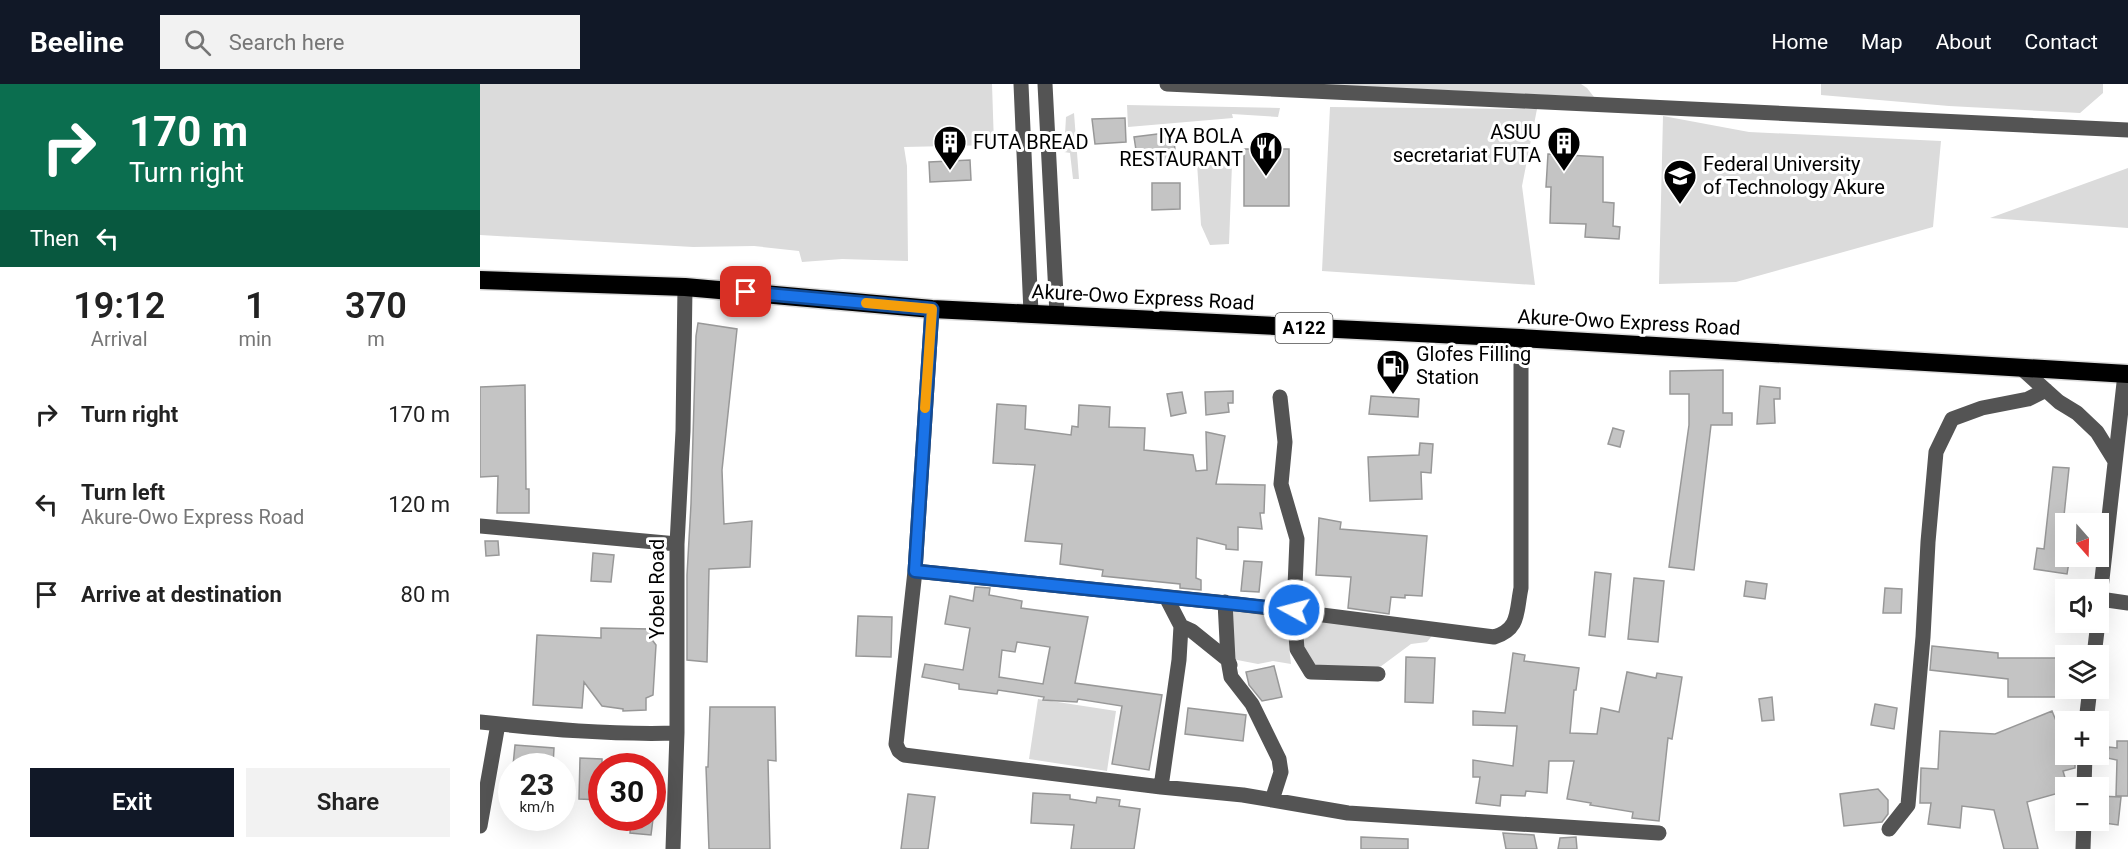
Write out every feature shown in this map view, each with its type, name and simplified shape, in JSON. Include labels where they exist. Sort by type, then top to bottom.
[{"type":"highway","name":"Akure-Owo Express Road","points":[[480,280],[686,287],[932,309],[1521,338],[2126,374]]},
{"type":"street","points":[[1022,84],[1031,314]]},
{"type":"street","points":[[1045,84],[1057,314]]},
{"type":"street","points":[[1167,84],[2128,130]]},
{"type":"street","points":[[1028,235],[1052,234]]},
{"type":"street","name":"Yobel Road","points":[[673,849],[677,733],[677,544],[683,431],[686,287]]},
{"type":"street","points":[[932,309],[915,571],[897,744],[899,751],[904,755],[1161,788],[1213,792],[1348,813],[1659,833]]},
{"type":"street","points":[[915,571],[1294,610],[1494,637],[1507,633],[1514,625],[1521,588],[1521,338]]},
{"type":"street","points":[[2020,367],[2097,432],[2115,461]]},
{"type":"street","points":[[2102,579],[2126,374]]},
{"type":"street","points":[[1889,829],[1908,805],[1936,452],[1952,419],[1982,408],[2028,399],[2046,390]]},
{"type":"street","points":[[1280,397],[1285,442],[1281,484],[1297,539],[1294,610],[1297,649],[1311,672],[1378,674]]},
{"type":"street","points":[[480,526],[677,544]]},
{"type":"street","points":[[1161,788],[1179,660],[1181,627],[1167,597]]},
{"type":"street","points":[[2109,600],[2128,603]]},
{"type":"street","points":[[1225,603],[1231,677],[1252,704],[1279,759],[1281,772],[1272,800]]},
{"type":"street","points":[[1181,627],[1192,631],[1228,660],[1247,697],[1231,677]]},
{"type":"street","points":[[480,722],[560,731],[677,733]]},
{"type":"street","points":[[480,826],[498,724]]},
{"type":"street","points":[[2082,849],[2083,831]]},
{"type":"shaded area","points":[[480,84],[992,84],[994,145],[904,147],[907,166],[908,261],[842,259],[802,262],[799,251],[754,246],[693,247],[480,235]]},
{"type":"shaded area","points":[[1300,84],[1581,84],[1594,97]]},
{"type":"shaded area","points":[[1821,84],[2103,84],[2103,93],[2080,113],[1949,106],[1821,95]]},
{"type":"shaded area","points":[[1127,105],[1280,108],[1278,117],[1232,114],[1233,118],[1128,127]]},
{"type":"shaded area","points":[[1330,107],[1537,109],[1522,186],[1535,285],[1322,271]]},
{"type":"shaded area","points":[[1074,113],[1079,179],[1073,179],[1070,153],[1064,152],[1066,117]]},
{"type":"shaded area","points":[[1663,116],[1749,132],[1941,141],[1933,227],[1736,282],[1659,284]]},
{"type":"shaded area","points":[[1197,163],[1232,164],[1229,244],[1210,245],[1201,225]]},
{"type":"shaded area","points":[[2128,168],[2128,228],[1990,218]]},
{"type":"shaded area","points":[[1228,606],[1288,613],[1291,664],[1273,661],[1258,664],[1232,659]]},
{"type":"shaded area","points":[[1296,615],[1435,632],[1427,642],[1411,644],[1376,670],[1311,669],[1300,648]]},
{"type":"shaded area","points":[[1038,699],[1116,711],[1107,771],[1029,759]]},
{"type":"building","points":[[1125,118],[1126,142],[1095,144],[1092,119]]},
{"type":"building","points":[[1173,132],[1176,159],[1138,163],[1134,137]]},
{"type":"building","name":"IYA BOLA RESTAURANT","points":[[1244,149],[1289,149],[1289,206],[1244,206]]},
{"type":"building","points":[[1548,154],[1603,157],[1603,202],[1614,203],[1613,226],[1620,227],[1619,239],[1585,237],[1586,224],[1550,223],[1551,187],[1546,187]]},
{"type":"building","name":"FUTA BREAD","points":[[970,160],[971,180],[930,182],[929,162]]},
{"type":"building","points":[[1152,183],[1180,183],[1180,209],[1152,210]]},
{"type":"building","points":[[698,323],[737,329],[722,470],[724,524],[752,521],[750,567],[709,569],[707,662],[687,660],[687,575]]},
{"type":"building","points":[[1723,370],[1723,413],[1732,413],[1732,425],[1711,425],[1694,570],[1669,567],[1689,425],[1689,394],[1670,394],[1670,371]]},
{"type":"building","points":[[525,385],[526,489],[529,489],[529,513],[497,513],[498,476],[480,477],[480,387]]},
{"type":"building","points":[[1760,386],[1780,388],[1780,399],[1774,399],[1775,423],[1757,424]]},
{"type":"building","points":[[1233,391],[1233,403],[1228,403],[1229,412],[1206,415],[1205,392]]},
{"type":"building","points":[[1182,392],[1186,413],[1171,416],[1167,394]]},
{"type":"building","points":[[1371,396],[1419,399],[1418,417],[1369,414]]},
{"type":"building","points":[[997,404],[1026,406],[1025,429],[1071,435],[1072,426],[1078,427],[1079,405],[1110,407],[1109,427],[1145,428],[1144,450],[1193,455],[1196,471],[1207,470],[1206,432],[1225,436],[1216,484],[1265,485],[1264,513],[1260,513],[1262,529],[1238,527],[1238,550],[1226,549],[1226,545],[1197,538],[1196,578],[1201,580],[1201,590],[1180,588],[1180,584],[1102,576],[1103,570],[1060,564],[1062,544],[1025,541],[1035,465],[993,463]]},
{"type":"building","points":[[1613,428],[1624,431],[1620,447],[1608,444]]},
{"type":"building","points":[[1420,443],[1433,444],[1431,473],[1421,472],[1422,499],[1370,501],[1368,457],[1419,455]]},
{"type":"building","points":[[2053,467],[2069,468],[2064,513],[2055,513],[2055,567],[2068,567],[2067,574],[2034,569],[2037,548],[2044,549]]},
{"type":"building","points":[[1319,518],[1341,522],[1340,529],[1427,536],[1422,596],[1391,597],[1389,614],[1348,608],[1351,577],[1316,575]]},
{"type":"building","points":[[485,541],[498,541],[499,555],[486,556]]},
{"type":"building","points":[[593,553],[614,555],[611,582],[591,581]]},
{"type":"building","points":[[1244,561],[1262,562],[1259,592],[1241,591]]},
{"type":"building","points":[[1595,572],[1611,574],[1605,637],[1589,635]]},
{"type":"building","points":[[1634,578],[1664,581],[1658,642],[1628,639]]},
{"type":"building","points":[[1746,581],[1767,584],[1765,599],[1744,596]]},
{"type":"building","points":[[975,587],[990,588],[989,595],[1022,601],[1021,608],[1088,617],[1075,683],[1162,695],[1149,770],[1112,764],[1122,706],[1078,699],[1077,702],[1043,700],[1044,697],[998,690],[997,694],[959,689],[959,684],[922,677],[925,664],[963,670],[970,628],[945,624],[950,596],[973,601]],"holes":[[[1017,642],[1050,647],[1043,684],[999,677],[1002,650],[1015,652]]]},
{"type":"building","points":[[1885,588],[1902,589],[1901,613],[1883,613]]},
{"type":"building","points":[[858,616],[892,617],[891,657],[856,656]]},
{"type":"building","points":[[601,628],[650,629],[650,637],[656,645],[653,695],[646,698],[646,710],[623,711],[623,709],[602,706],[584,682],[582,708],[533,705],[537,635],[601,638]]},
{"type":"building","points":[[1932,646],[1998,653],[1998,658],[2055,658],[2055,697],[2008,697],[2008,679],[1930,670]]},
{"type":"building","points":[[1513,653],[1525,655],[1524,661],[1579,668],[1576,690],[1574,690],[1570,733],[1597,734],[1601,708],[1619,712],[1627,672],[1656,678],[1657,673],[1682,677],[1672,739],[1668,738],[1659,821],[1632,818],[1633,812],[1567,799],[1574,761],[1549,761],[1547,793],[1526,791],[1525,796],[1501,795],[1500,806],[1476,803],[1480,777],[1473,777],[1473,760],[1513,766],[1517,726],[1473,725],[1473,711],[1505,713]]},
{"type":"building","points":[[1406,657],[1435,658],[1433,703],[1405,702]]},
{"type":"building","points":[[1274,666],[1282,697],[1262,701],[1249,685],[1246,672]]},
{"type":"building","points":[[1772,697],[1774,720],[1762,721],[1759,699]]},
{"type":"building","points":[[1875,704],[1897,708],[1894,729],[1871,725]]},
{"type":"building","points":[[710,707],[775,707],[776,761],[768,760],[770,849],[709,849],[706,767],[708,767]]},
{"type":"building","points":[[1188,708],[1246,715],[1243,741],[1185,734]]},
{"type":"building","points":[[2052,711],[2055,718],[2055,765],[2075,765],[2075,768],[2063,771],[2065,777],[2055,777],[2055,794],[2027,802],[2038,849],[2004,849],[1994,810],[1962,806],[1960,828],[1928,824],[1931,803],[1920,803],[1921,768],[1938,769],[1940,731],[1995,734]]},
{"type":"building","points":[[2117,741],[2128,741],[2128,796],[2116,796],[2117,760],[2109,758],[2109,747],[2117,748]]},
{"type":"building","points":[[515,745],[554,748],[554,753],[514,753]]},
{"type":"building","points":[[580,758],[588,758],[588,799],[579,799]]},
{"type":"building","points":[[1878,789],[1888,800],[1888,814],[1882,822],[1844,826],[1840,794]]},
{"type":"building","points":[[1033,793],[1070,795],[1070,799],[1096,803],[1097,797],[1120,800],[1119,806],[1140,809],[1134,849],[1071,849],[1074,825],[1031,823]]},
{"type":"building","points":[[908,794],[935,797],[928,849],[901,849]]},
{"type":"building","points":[[2109,796],[2121,797],[2118,825],[2109,824]]},
{"type":"building","points":[[630,831],[652,831],[651,835],[630,833]]},
{"type":"building","points":[[1503,833],[1534,835],[1537,849],[1506,849]]},
{"type":"building","points":[[1361,837],[1408,839],[1408,849],[1361,849]]},
{"type":"building","points":[[1576,837],[1577,849],[1558,849],[1560,838]]},
{"type":"slow traffic","points":[[866,303],[932,309],[925,408]]},
{"type":"place","name":"FUTA BREAD","points":[[950,171]]},
{"type":"place","name":"ASUU secretariat FUTA","points":[[1564,172]]},
{"type":"place","name":"IYA BOLA RESTAURANT","points":[[1266,177]]},
{"type":"place","name":"Federal University of Technology Akure","points":[[1680,205]]},
{"type":"place","name":"Glofes Filling Station","points":[[1393,395]]},
{"type":"route","points":[[746,292],[932,309],[915,571],[1294,610]]}]
